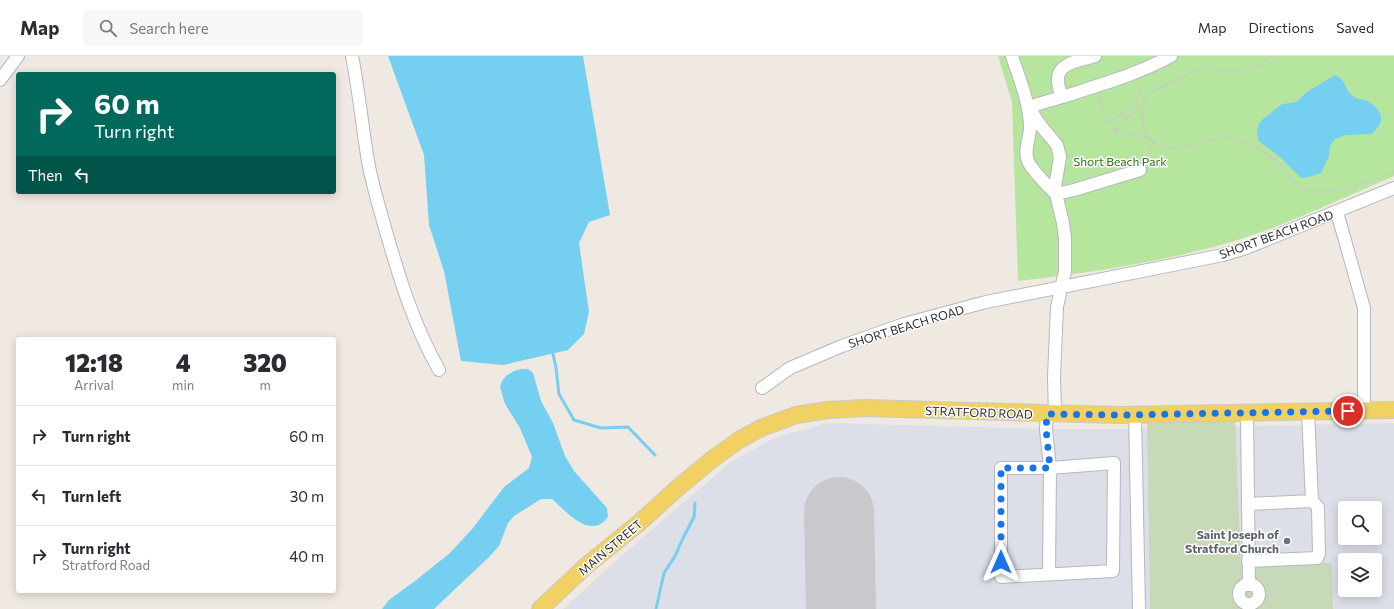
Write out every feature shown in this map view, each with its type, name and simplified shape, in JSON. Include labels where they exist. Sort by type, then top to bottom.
[{"type":"main road","name":"STRATFORD ROAD","points":[[681,485],[739,440],[780,420],[810,412],[865,408],[1051,414],[1394,410]]},
{"type":"main road","name":"MAIN STREET","points":[[540,609],[586,566],[681,485]]},
{"type":"street","points":[[0,80],[18,56]]},
{"type":"street","points":[[352,56],[358,83],[368,162],[375,192],[404,289],[422,337],[439,370]]},
{"type":"street","points":[[1012,56],[1028,107],[1030,125],[1030,136],[1026,153],[1028,161],[1033,169],[1056,194]]},
{"type":"street","points":[[1062,97],[1057,78],[1062,69],[1068,65],[1095,56]]},
{"type":"street","points":[[1028,107],[1096,87],[1133,74],[1171,56]]},
{"type":"street","points":[[1028,107],[1059,149],[1060,162],[1056,181],[1056,194],[1062,216],[1065,238],[1065,272],[1060,287],[1057,307],[1051,414],[1046,429],[1050,468],[1049,574]]},
{"type":"street","points":[[1056,194],[1140,170]]},
{"type":"street","name":"SHORT BEACH ROAD","points":[[762,388],[790,368],[842,346],[904,324],[986,302],[1223,255],[1246,248],[1394,188]]},
{"type":"street","points":[[1337,212],[1364,308],[1364,411]]},
{"type":"street","points":[[1248,561],[1317,558],[1319,554],[1318,507],[1312,501],[1308,411]]},
{"type":"street","points":[[1246,412],[1249,585],[1256,586],[1259,592],[1256,601],[1249,606]]},
{"type":"street","points":[[1135,414],[1139,609]]},
{"type":"street","points":[[1114,463],[1113,571],[1002,577],[1001,468],[1050,468],[1114,463]]},
{"type":"street","points":[[1248,504],[1312,501]]},
{"type":"path","points":[[1148,137],[1114,130],[1145,101],[1151,93],[1195,71],[1206,68],[1221,71],[1240,70],[1258,66],[1267,62],[1270,56]]},
{"type":"path","points":[[1096,87],[1106,122],[1124,114],[1141,93],[1133,74]]},
{"type":"path","points":[[1145,101],[1142,115],[1145,129],[1148,137],[1154,142],[1165,147],[1179,149],[1216,138],[1234,140],[1268,155],[1277,161],[1299,186],[1309,191],[1324,191],[1352,187],[1394,172]]},
{"type":"path","points":[[1140,170],[1154,142]]},
{"type":"shaded area","points":[[827,423],[1046,429],[1126,429],[1394,423],[1394,609],[563,609],[627,551],[731,462],[774,438]]},
{"type":"green space","name":"Short Beach Park","points":[[998,56],[1394,56],[1394,176],[1293,220],[1231,242],[1125,266],[1018,281],[1012,102]]},
{"type":"green space","points":[[1235,419],[1241,566],[1332,563],[1333,609],[1150,609],[1147,421]]},
{"type":"water","points":[[388,56],[583,56],[610,215],[589,222],[579,243],[589,312],[584,334],[568,350],[503,365],[461,361],[444,271],[429,225],[424,155]]},
{"type":"water","points":[[1335,75],[1344,82],[1350,94],[1354,97],[1365,100],[1378,109],[1381,116],[1380,124],[1372,134],[1346,135],[1335,139],[1330,146],[1329,156],[1321,173],[1301,178],[1280,157],[1260,142],[1258,139],[1257,130],[1260,122],[1282,104],[1296,102],[1307,92]]},
{"type":"water","points":[[528,369],[533,373],[541,401],[553,423],[565,456],[574,471],[607,508],[608,517],[601,524],[594,526],[586,525],[578,522],[552,499],[541,499],[514,516],[508,523],[499,546],[434,609],[382,609],[389,600],[450,553],[473,528],[504,487],[529,468],[532,457],[520,428],[505,404],[500,387],[506,376],[514,371]]},
{"type":"waterway","points":[[553,354],[559,394],[574,420],[601,428],[628,427],[655,455]]},
{"type":"waterway","points":[[656,609],[664,573],[675,556],[694,517],[695,503]]},
{"type":"runway","points":[[839,512],[841,609]]},
{"type":"place","name":"Saint Joseph of Stratford Church","points":[[1287,541]]},
{"type":"route","points":[[1001,562],[1001,468],[1050,468],[1046,429],[1047,414],[1120,415],[1348,411]]}]
